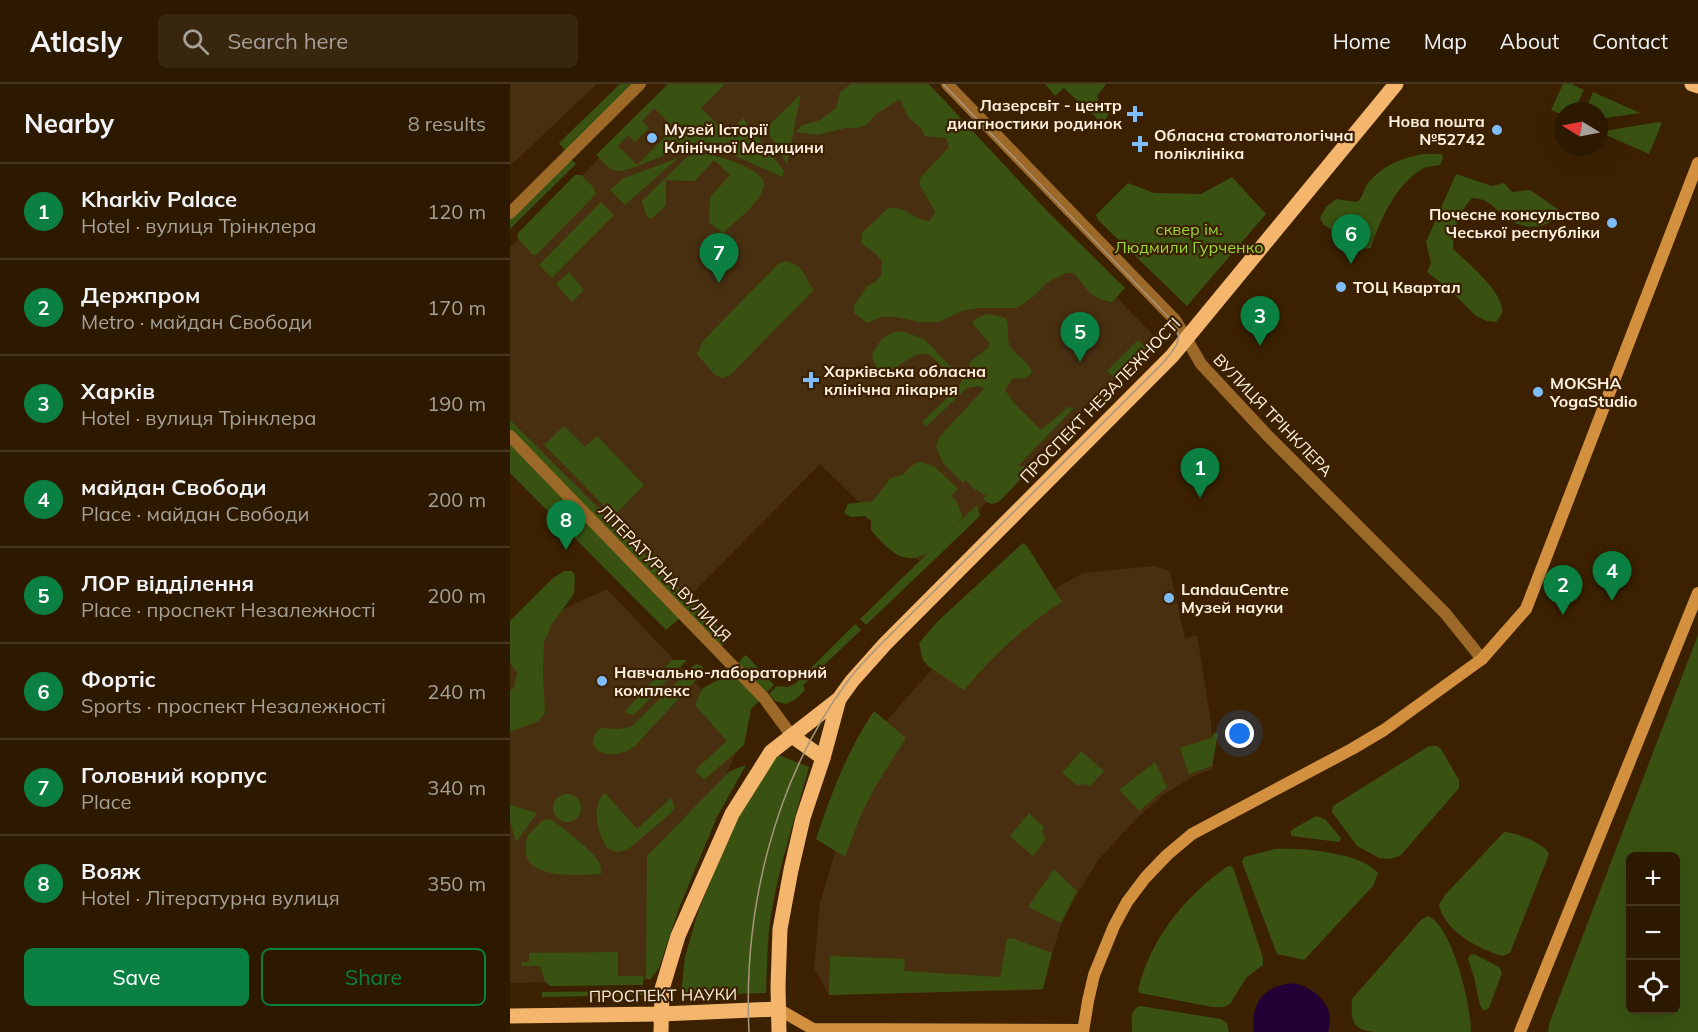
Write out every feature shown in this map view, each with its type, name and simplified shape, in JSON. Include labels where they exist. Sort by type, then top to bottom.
[{"type":"main road","name":"ПРОСПЕКТ НЕЗАЛЕЖНОСТІ","points":[[661,1032],[662,989],[678,936],[732,814],[771,752],[839,699],[885,644],[1123,406],[1186,338],[1396,84]]},
{"type":"main road","points":[[1692,84],[1698,86]]},
{"type":"main road","points":[[778,1009],[810,1030],[1083,1031],[1094,975],[1114,926],[1127,902],[1145,878],[1167,855],[1192,834],[1384,730],[1482,659],[1526,609],[1698,163]]},
{"type":"main road","points":[[1520,1032],[1698,592]]},
{"type":"main road","name":"ПРОСПЕКТ НЕЗАЛЕЖНОСТІ","points":[[779,1032],[780,929],[803,818],[824,758],[839,699]]},
{"type":"main road","points":[[792,736],[824,758]]},
{"type":"main road","name":"ПРОСПЕКТ НАУКИ","points":[[510,1016],[661,1014],[778,1009]]},
{"type":"street","points":[[510,213],[640,84]]},
{"type":"street","name":"ВУЛИЦЯ ТРІНКЛЕРА","points":[[947,84],[1175,320],[1201,364],[1445,614],[1482,659]]},
{"type":"street","name":"ЛІТЕРАТУРНА ВУЛИЦЯ","points":[[510,436],[764,698],[792,736]]},
{"type":"shaded area","points":[[510,84],[597,84],[510,166]]},
{"type":"shaded area","name":"Харківська обласна клінічна лікарня","points":[[674,84],[910,84],[1156,338],[923,565],[820,464],[686,600],[510,423],[510,247]]},
{"type":"shaded area","points":[[1154,566],[1170,571],[1185,639],[1197,635],[1211,721],[1213,769],[1194,776],[1163,795],[1137,818],[1099,859],[1061,925],[1041,990],[829,995],[814,968],[820,903],[847,812],[888,719],[952,647],[1083,573]]},
{"type":"shaded area","points":[[607,589],[744,734],[693,852],[647,980],[510,983],[510,643],[557,612]]},
{"type":"shaded area","points":[[1294,983],[1310,990],[1323,1000],[1329,1015],[1328,1032],[1254,1032],[1254,1012],[1262,997],[1275,987]]},
{"type":"green space","points":[[620,84],[633,84],[565,150],[559,143]]},
{"type":"green space","points":[[668,84],[725,84],[701,108],[727,134],[743,118],[784,171],[783,177],[725,152],[701,147],[682,149],[621,171],[610,168],[596,155]],"holes":[[[654,108],[674,128],[637,165],[618,146],[628,135],[635,142],[649,128],[642,121]]]},
{"type":"green space","points":[[851,84],[929,84],[1049,213],[1125,288],[1112,302],[1105,301],[1094,296],[1074,273],[1066,273],[1048,282],[1033,297],[1017,308],[979,308],[962,311],[939,322],[881,317],[867,323],[854,313],[854,306],[867,286],[881,275],[882,261],[861,243],[862,233],[888,208],[901,209],[920,219],[930,221],[935,211],[919,184],[921,177],[949,147],[946,138],[925,136],[921,128],[908,117],[900,99],[876,114],[866,125],[857,128],[845,128],[818,135],[796,132],[802,125],[820,120],[836,108],[840,92]]},
{"type":"green space","points":[[1045,84],[1106,84],[1097,96],[1108,114],[1103,126],[1088,108],[1086,109],[1064,88],[1055,96]]},
{"type":"green space","points":[[1563,84],[1572,84],[1584,90],[1578,102],[1555,102]]},
{"type":"green space","points":[[1593,92],[1640,113],[1608,118],[1608,102],[1589,102]]},
{"type":"green space","points":[[801,94],[787,164],[770,136],[770,124]]},
{"type":"green space","points":[[1662,123],[1649,154],[1608,136],[1608,130]]},
{"type":"green space","points":[[695,153],[733,161],[752,170],[764,181],[760,195],[755,202],[723,233],[709,222],[710,197],[730,175],[714,160],[695,181],[666,180],[666,205],[651,219],[646,215],[642,201],[686,158]]},
{"type":"green space","points":[[1422,154],[1442,154],[1443,158],[1440,165],[1422,169],[1413,175],[1397,193],[1384,215],[1371,248],[1360,247],[1324,225],[1320,218],[1326,207],[1336,199],[1357,202],[1367,184],[1381,171],[1400,161]]},
{"type":"green space","points":[[678,158],[625,205],[610,190],[624,178]]},
{"type":"green space","points":[[571,159],[576,164],[510,229],[510,219]]},
{"type":"green space","points":[[1456,174],[1492,186],[1504,183],[1512,192],[1530,190],[1559,210],[1556,217],[1545,225],[1532,227],[1511,221],[1484,200],[1472,198],[1463,209],[1455,228],[1453,249],[1482,276],[1500,301],[1502,311],[1496,322],[1476,316],[1451,291],[1427,272],[1431,263],[1426,242]]},
{"type":"green space","points":[[575,175],[581,175],[593,187],[596,194],[536,255],[533,255],[517,237],[518,233]]},
{"type":"green space","name":"сквер ім. Людмили Гурченко","points":[[1232,177],[1266,214],[1187,306],[1098,220],[1096,215],[1128,183],[1154,193],[1201,194]]},
{"type":"green space","points":[[601,202],[614,215],[552,278],[539,265]]},
{"type":"green space","points":[[786,261],[801,269],[814,290],[730,375],[723,378],[715,375],[697,354],[702,342],[778,264]]},
{"type":"green space","points":[[569,272],[584,290],[572,302],[556,284]]},
{"type":"green space","points":[[990,314],[1006,318],[1010,346],[1032,372],[1024,378],[1013,378],[1005,390],[1013,402],[1041,430],[1068,407],[1074,408],[1018,466],[1032,467],[1000,501],[991,504],[983,499],[988,492],[984,495],[966,480],[963,483],[943,463],[936,447],[939,437],[984,389],[979,386],[967,388],[926,427],[922,422],[959,386],[968,373],[970,362],[989,347],[989,343],[973,321],[980,316]]},
{"type":"green space","points":[[901,331],[924,339],[952,368],[950,372],[927,354],[910,358],[889,372],[878,369],[872,354],[875,349],[887,336]]},
{"type":"green space","points":[[1138,340],[1147,349],[1116,380],[1107,371]]},
{"type":"green space","points":[[510,420],[730,639],[720,647],[510,433]]},
{"type":"green space","points":[[564,426],[585,447],[597,436],[644,485],[614,516],[544,445]]},
{"type":"green space","points":[[510,443],[680,618],[666,630],[510,473]]},
{"type":"green space","points":[[922,462],[935,467],[958,489],[951,496],[956,500],[963,517],[951,530],[977,505],[980,516],[866,625],[860,619],[928,553],[915,558],[902,557],[880,540],[871,530],[871,521],[865,516],[851,517],[844,513],[848,504],[873,501],[891,478],[902,475],[915,463]]},
{"type":"green space","points":[[1023,543],[1062,602],[1010,642],[964,690],[928,666],[923,660],[919,643],[939,620]]},
{"type":"green space","points":[[564,571],[572,571],[575,575],[574,594],[552,624],[544,642],[545,713],[539,721],[510,732],[510,690],[514,688],[517,673],[510,662],[510,621],[552,579]]},
{"type":"green space","points":[[855,624],[861,630],[803,685],[805,690],[796,699],[786,704],[775,701],[769,694],[777,686],[787,687],[795,684]]},
{"type":"green space","points":[[1698,635],[1698,1032],[1548,1032],[1549,1024]]},
{"type":"green space","points":[[746,655],[774,685],[766,693],[738,663]]},
{"type":"green space","points":[[672,660],[687,660],[634,715],[625,713],[627,709]]},
{"type":"green space","points":[[697,664],[702,666],[704,671],[635,746],[617,754],[608,754],[595,748],[594,736],[600,728],[631,727]]},
{"type":"green space","points":[[733,672],[760,700],[751,709],[744,745],[704,780],[695,770],[727,741],[695,705],[703,688]]},
{"type":"green space","points":[[874,711],[906,738],[875,787],[860,817],[845,857],[816,839],[840,773]]},
{"type":"green space","points":[[1214,733],[1218,733],[1212,766],[1189,774],[1180,748],[1211,738]]},
{"type":"green space","points":[[1429,746],[1437,746],[1441,749],[1459,780],[1459,788],[1400,856],[1389,859],[1379,858],[1357,846],[1332,812],[1333,806]]},
{"type":"green space","points":[[1081,751],[1104,771],[1090,786],[1083,784],[1078,786],[1062,773]]},
{"type":"green space","points":[[776,754],[809,767],[774,896],[769,934],[766,993],[681,996],[685,957],[698,912],[735,821]]},
{"type":"green space","points":[[1155,762],[1167,787],[1139,811],[1119,790]]},
{"type":"green space","points":[[746,765],[717,817],[679,908],[659,968],[650,980],[646,978],[647,856],[730,771]]},
{"type":"green space","points":[[605,793],[637,829],[671,798],[675,807],[670,814],[627,850],[617,852],[607,848],[598,828],[598,805]]},
{"type":"green space","points":[[567,794],[577,798],[581,808],[577,818],[567,822],[557,818],[553,808],[557,798]]},
{"type":"green space","points":[[510,805],[537,813],[516,842],[510,821]]},
{"type":"green space","points":[[1029,813],[1044,827],[1042,832],[1046,839],[1033,856],[1010,836]]},
{"type":"green space","points":[[1316,816],[1325,819],[1341,838],[1339,842],[1291,836],[1293,829]]},
{"type":"green space","points":[[550,819],[592,853],[600,864],[601,874],[549,873],[532,865],[526,852],[528,835],[543,820]]},
{"type":"green space","points":[[1504,832],[1530,839],[1542,846],[1549,854],[1510,953],[1503,956],[1474,944],[1455,931],[1442,914],[1439,905],[1444,896]]},
{"type":"green space","points":[[1275,849],[1300,849],[1344,856],[1358,860],[1378,873],[1373,886],[1304,960],[1277,954],[1242,862],[1244,857]]},
{"type":"green space","points":[[1228,866],[1233,867],[1263,958],[1263,965],[1246,978],[1230,1004],[1224,1007],[1212,1007],[1140,993],[1138,990],[1151,953],[1171,920],[1197,891]]},
{"type":"green space","points":[[1054,869],[1077,891],[1061,923],[1028,907]]},
{"type":"green space","points":[[1428,916],[1437,923],[1453,951],[1468,1005],[1471,1032],[1373,1032],[1360,1029],[1352,1018],[1352,999],[1421,920]]},
{"type":"green space","points":[[1007,938],[1052,953],[1043,989],[829,995],[830,956],[905,959],[904,971],[1000,977]]},
{"type":"green space","points":[[618,952],[618,976],[643,976],[643,985],[550,986],[545,981],[540,966],[521,966],[521,962],[529,962],[529,953]]},
{"type":"green space","points":[[1474,954],[1499,967],[1502,973],[1489,1008],[1486,1010],[1483,1010],[1480,1005],[1468,959]]},
{"type":"green space","points":[[643,991],[643,995],[542,997],[542,992]]},
{"type":"green space","points":[[1140,1006],[1221,1019],[1227,1023],[1229,1032],[1132,1032],[1133,1013]]},
{"type":"tram line","points":[[749,1032],[748,986],[752,940],[758,894],[768,848],[782,804],[800,761],[822,720],[847,682],[865,661],[1162,364],[1178,341],[1179,335],[1175,324],[943,84]]},
{"type":"place","name":"Лазерсвіт - центр диагностики родинок","points":[[1135,114]]},
{"type":"place","name":"Нова пошта №52742","points":[[1497,130]]},
{"type":"place","name":"Музей Історії Клінічної Медицини","points":[[652,138]]},
{"type":"place","name":"Обласна стоматологічна поліклініка","points":[[1140,144]]},
{"type":"place","name":"Почесне консульство Чеської республіки","points":[[1612,223]]},
{"type":"place","name":"Фортiс","points":[[1351,264]]},
{"type":"place","name":"Головний корпус","points":[[719,283]]},
{"type":"place","name":"ТОЦ Квартал","points":[[1341,287]]},
{"type":"place","name":"Харків","points":[[1260,346]]},
{"type":"place","name":"ЛОР відділення","points":[[1080,362]]},
{"type":"place","name":"Харківська обласна клінічна лікарня","points":[[811,380]]},
{"type":"place","name":"MOKSHA YogaStudio","points":[[1538,392]]},
{"type":"place","name":"Kharkiv Palace","points":[[1200,498]]},
{"type":"place","name":"Вояж","points":[[566,550]]},
{"type":"place","name":"LandauCentre Музей науки","points":[[1169,598]]},
{"type":"place","name":"майдан Свободи","points":[[1612,601]]},
{"type":"place","name":"Держпром","points":[[1563,615]]},
{"type":"place","name":"Навчально-лабораторний комплекс","points":[[602,681]]}]
